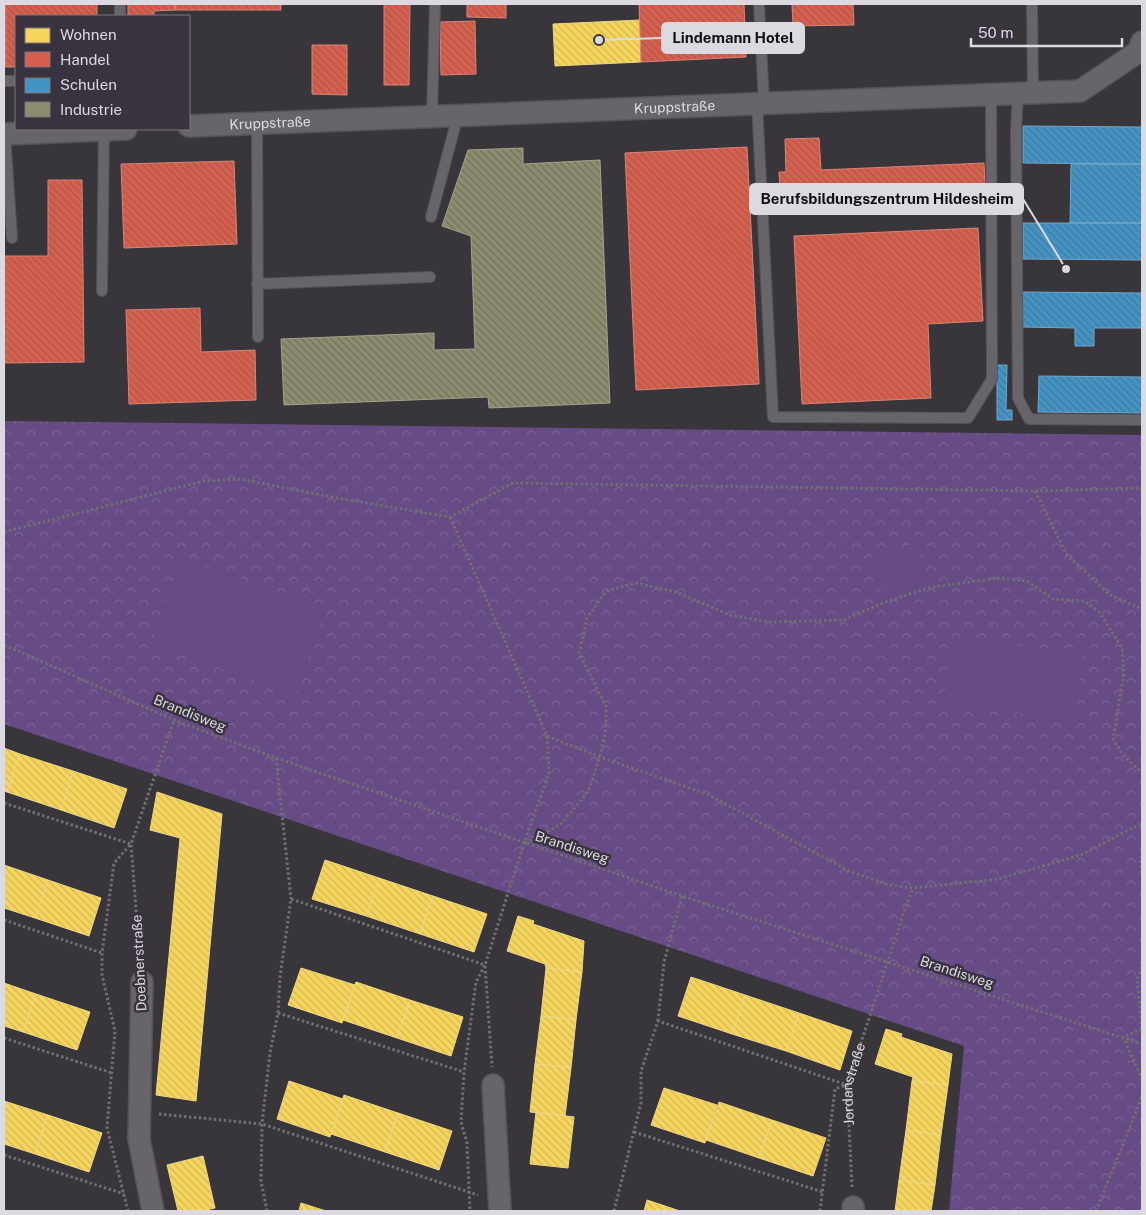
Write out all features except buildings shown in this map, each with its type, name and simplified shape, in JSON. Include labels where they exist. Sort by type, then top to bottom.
[{"type":"street","name":"Kruppstraße","points":[[190,126],[1080,91],[1138,52],[1142,42]]},
{"type":"street","points":[[5,134],[91,130]]},
{"type":"street","name":"Doebnerstraße","points":[[142,982],[139,1139],[153,1211]]},
{"type":"street","points":[[494,1085],[500,1207]]},
{"type":"lane","points":[[432,116],[435,4]]},
{"type":"lane","points":[[759,4],[760,103],[774,416],[968,418],[992,379],[991,94]]},
{"type":"lane","points":[[1032,4],[1025,92],[1016,130],[1018,398],[1029,419],[1142,420]]},
{"type":"lane","points":[[431,217],[458,115]]},
{"type":"lane","points":[[257,123],[258,337]]},
{"type":"lane","points":[[102,291],[112,130]]},
{"type":"lane","points":[[5,134],[12,238]]},
{"type":"lane","points":[[258,284],[430,277]]},
{"type":"path","points":[[4,532],[204,481],[240,479],[450,517],[513,483],[1035,491],[1142,488]]},
{"type":"path","points":[[1035,491],[1067,556],[1110,594],[1142,609]]},
{"type":"path","points":[[450,517],[547,736],[549,773],[524,843],[485,965],[476,982],[464,1072],[461,1122],[467,1143],[470,1211]]},
{"type":"path","points":[[524,843],[560,825],[588,792],[600,758],[606,728],[606,706],[579,653],[587,618],[606,591],[637,583],[676,592],[730,615],[770,622],[844,620],[885,602],[931,587],[1000,578],[1027,581],[1053,599],[1084,601],[1099,612],[1122,648],[1124,673],[1113,740],[1125,757],[1142,773]]},
{"type":"path","name":"Brandisweg","points":[[4,644],[174,720],[276,758],[682,896],[1142,1044]]},
{"type":"path","name":"Doebnerstraße","points":[[142,982],[130,844],[174,720]]},
{"type":"path","points":[[547,736],[600,758],[707,794],[849,871],[889,885],[914,888],[998,879],[1081,855],[1142,823]]},
{"type":"path","points":[[266,1211],[261,1181],[262,1124],[270,1053],[278,1013],[280,977],[290,899],[276,758]]},
{"type":"path","points":[[4,803],[130,844],[114,862],[102,953],[102,976],[115,1031],[107,1128],[128,1211]]},
{"type":"path","points":[[1142,856],[1140,860],[1142,872]]},
{"type":"path","name":"Jordanstraße","points":[[853,1209],[847,1085],[914,888]]},
{"type":"path","points":[[614,1211],[640,1103],[641,1071],[658,1021],[664,962],[682,896]]},
{"type":"path","points":[[290,899],[485,965]]},
{"type":"path","points":[[4,920],[102,953]]},
{"type":"path","points":[[485,965],[494,1085]]},
{"type":"path","points":[[1142,967],[1137,979],[1142,1028],[1124,1037],[1142,1079]]},
{"type":"path","points":[[278,1013],[464,1072]]},
{"type":"path","points":[[658,1021],[847,1085]]},
{"type":"path","points":[[4,1038],[112,1073]]},
{"type":"path","points":[[820,1211],[836,1089],[847,1085]]},
{"type":"path","points":[[1096,1211],[1142,1097]]},
{"type":"path","points":[[139,1112],[262,1124],[470,1192],[500,1207]]},
{"type":"path","points":[[634,1132],[823,1192]]},
{"type":"path","points":[[4,1155],[124,1194]]},
{"type":"green space","points":[[4,421],[1142,435],[1142,1211],[949,1211],[964,1046],[4,724]]},
{"type":"green space","points":[[915,543],[931,587],[885,602],[870,558]]},
{"type":"green space","points":[[181,558],[326,608],[296,694],[151,644]]},
{"type":"green space","points":[[951,638],[1083,653],[1075,719],[944,704]]},
{"type":"place","name":"Lindemann Hotel","points":[[599,40]]},
{"type":"place","name":"Berufsbildungszentrum Hildesheim","points":[[1066,269]]}]
